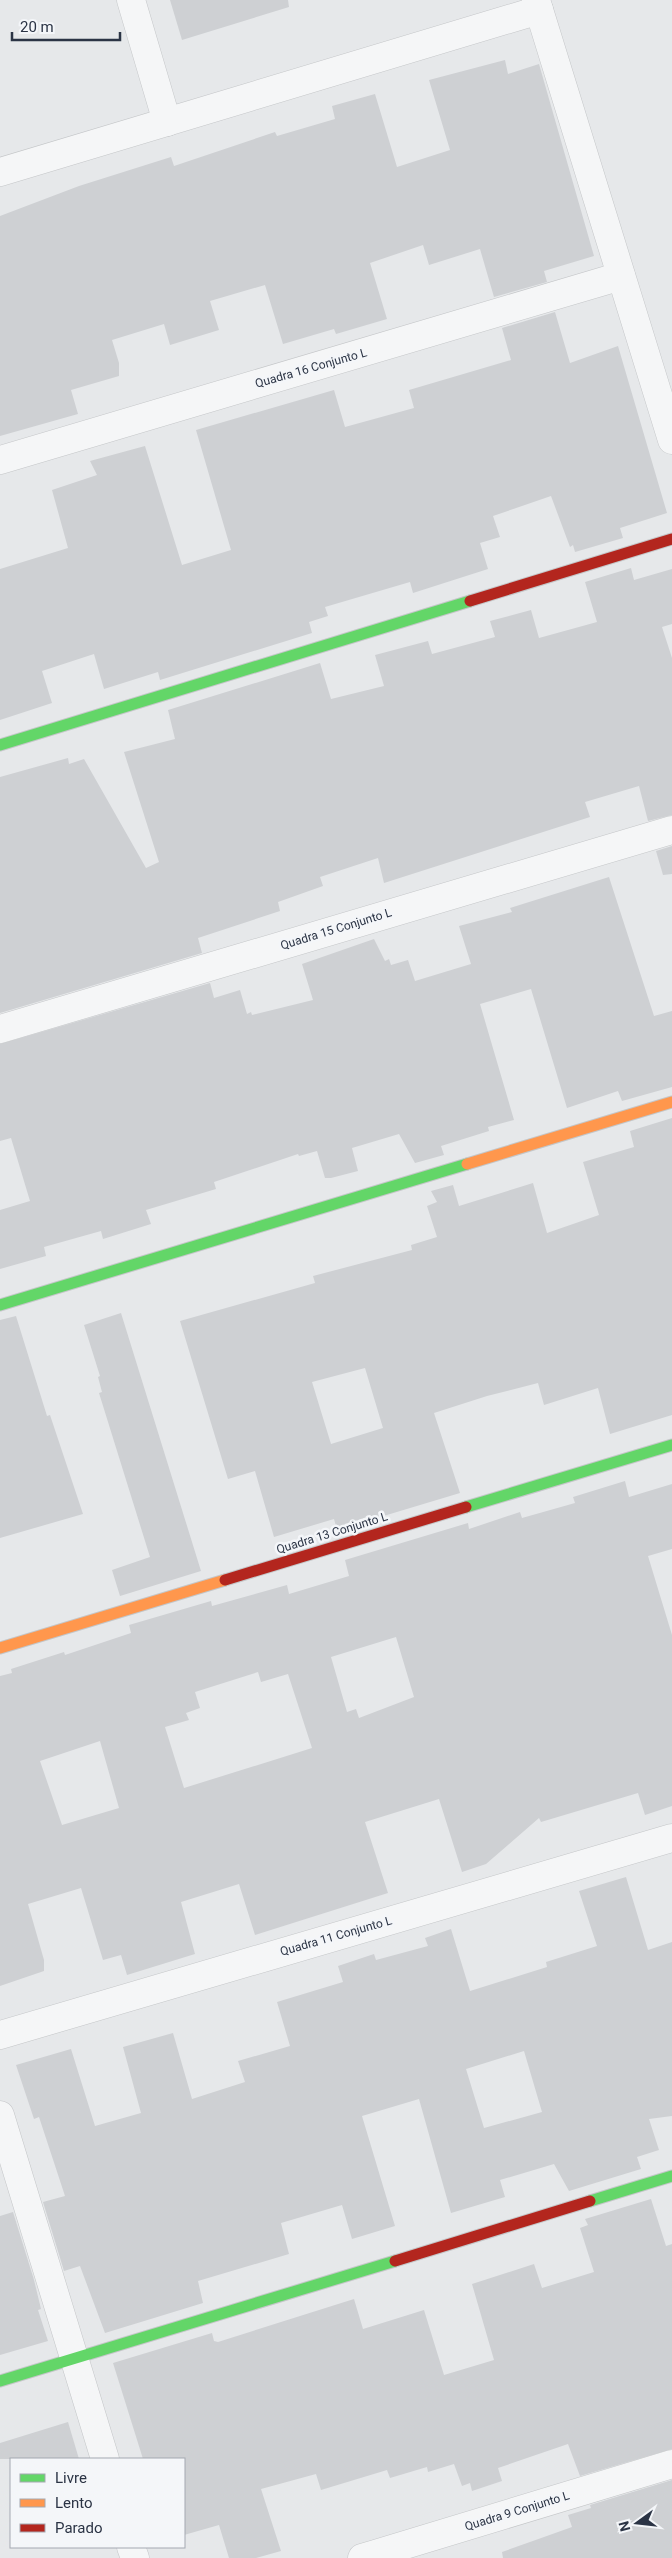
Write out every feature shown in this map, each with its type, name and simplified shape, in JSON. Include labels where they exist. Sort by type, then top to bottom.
[{"type":"street","points":[[131,0],[167,122]]},
{"type":"street","points":[[0,172],[167,122],[537,5],[672,440]]},
{"type":"street","name":"Quadra 16 Conjunto L","points":[[0,460],[621,276]]},
{"type":"street","points":[[0,745],[672,539]]},
{"type":"street","name":"Quadra 15 Conjunto L","points":[[0,1029],[672,830]]},
{"type":"street","points":[[0,1305],[672,1102]]},
{"type":"street","name":"Quadra 13 Conjunto L","points":[[0,1648],[672,1445]]},
{"type":"street","name":"Quadra 11 Conjunto L","points":[[0,2035],[672,1838]]},
{"type":"street","points":[[0,2115],[105,2458]]},
{"type":"street","points":[[0,2382],[672,2176]]},
{"type":"street","name":"Quadra 9 Conjunto L","points":[[362,2558],[672,2464]]},
{"type":"building","points":[[170,0],[288,0],[289,7],[182,40]]},
{"type":"building","points":[[505,60],[508,74],[539,64],[594,256],[544,271],[547,282],[494,297],[480,249],[429,265],[423,245],[370,263],[387,319],[336,334],[334,329],[283,344],[265,285],[210,301],[219,330],[170,345],[164,324],[112,340],[119,363],[119,376],[71,390],[78,414],[0,436],[0,216],[79,186],[171,157],[174,166],[275,132],[277,136],[335,119],[332,106],[375,94],[397,167],[450,150],[429,80]]},
{"type":"building","points":[[555,312],[570,363],[618,346],[667,513],[620,528],[623,538],[575,552],[573,545],[570,547],[551,496],[493,516],[500,537],[480,543],[488,569],[413,593],[410,582],[325,607],[328,616],[309,622],[312,633],[160,680],[158,672],[104,689],[94,654],[42,671],[52,703],[0,720],[0,569],[68,548],[52,490],[97,475],[90,461],[145,446],[182,565],[231,550],[196,430],[334,390],[345,427],[414,408],[409,390],[511,360],[502,328]]},
{"type":"building","points":[[631,568],[634,580],[672,569],[672,624],[662,627],[672,658],[672,815],[648,821],[639,786],[585,802],[590,817],[384,883],[378,858],[320,877],[323,886],[278,902],[280,911],[198,938],[202,953],[0,1013],[0,777],[68,758],[69,764],[84,759],[146,868],[159,862],[124,752],[175,739],[168,710],[320,663],[331,699],[384,686],[375,655],[428,641],[432,654],[495,637],[490,621],[531,610],[539,638],[597,622],[585,582]]},
{"type":"building","points":[[672,846],[672,874],[663,875],[656,851]]},
{"type":"building","points":[[609,877],[654,1016],[672,1011],[672,1087],[622,1101],[618,1091],[567,1108],[531,989],[480,1004],[514,1120],[488,1127],[489,1131],[441,1146],[444,1155],[415,1163],[399,1134],[352,1148],[358,1171],[331,1178],[325,1178],[317,1151],[299,1156],[298,1154],[214,1182],[216,1189],[146,1210],[151,1224],[103,1239],[101,1231],[44,1247],[46,1256],[0,1269],[0,1210],[30,1201],[11,1138],[0,1141],[0,1044],[210,983],[214,998],[240,990],[247,1014],[251,1012],[252,1015],[313,1000],[302,964],[374,939],[385,961],[389,959],[391,965],[408,960],[415,981],[471,964],[459,926],[512,912],[510,908]]},
{"type":"building","points":[[672,1118],[672,1415],[610,1434],[598,1388],[544,1405],[538,1383],[487,1396],[434,1413],[460,1493],[337,1530],[334,1519],[274,1537],[255,1471],[228,1479],[180,1321],[315,1283],[313,1276],[412,1250],[411,1245],[437,1237],[427,1206],[437,1202],[431,1191],[453,1185],[459,1206],[533,1183],[547,1233],[599,1215],[583,1162],[634,1147],[630,1131]],"holes":[[[365,1368],[383,1428],[331,1444],[312,1382]]]},
{"type":"building","points":[[121,1313],[201,1571],[120,1596],[112,1570],[150,1557],[99,1393],[102,1392],[98,1377],[100,1376],[84,1325]]},
{"type":"building","points":[[16,1316],[47,1416],[50,1415],[83,1514],[0,1538],[0,1320]]},
{"type":"building","points":[[625,1481],[629,1497],[672,1484],[672,1549],[648,1556],[672,1635],[672,1806],[645,1815],[638,1793],[541,1822],[539,1818],[486,1864],[462,1872],[439,1799],[365,1822],[388,1893],[255,1935],[239,1884],[181,1902],[195,1954],[127,1975],[121,1955],[103,1960],[81,1888],[28,1904],[44,1960],[44,1971],[0,1986],[0,1676],[12,1673],[11,1669],[64,1652],[65,1655],[131,1633],[129,1625],[211,1601],[212,1606],[287,1585],[289,1594],[349,1576],[345,1560],[468,1523],[469,1529],[520,1512],[522,1518],[575,1503],[573,1497]],"holes":[[[396,1637],[414,1697],[359,1718],[356,1709],[347,1712],[331,1657]],[[258,1672],[261,1682],[288,1674],[312,1748],[184,1788],[165,1727],[189,1720],[186,1713],[200,1708],[195,1692]],[[100,1741],[119,1808],[62,1825],[40,1761]]]},
{"type":"building","points":[[626,1877],[648,1950],[672,1942],[672,2116],[649,2119],[659,2150],[637,2157],[641,2169],[569,2191],[554,2164],[500,2180],[505,2197],[451,2213],[419,2099],[362,2116],[395,2226],[352,2239],[342,2205],[281,2223],[289,2254],[198,2281],[203,2303],[105,2333],[80,2266],[64,2271],[43,2202],[65,2196],[39,2117],[34,2119],[16,2065],[71,2049],[95,2126],[141,2113],[123,2047],[173,2033],[192,2099],[245,2082],[238,2061],[290,2046],[277,2002],[343,1982],[338,1966],[374,1954],[376,1960],[428,1946],[425,1938],[451,1929],[470,1991],[547,1967],[546,1962],[597,1946],[579,1891]],"holes":[[[524,2051],[542,2112],[484,2128],[466,2069]]]},
{"type":"building","points":[[651,2199],[666,2246],[672,2244],[672,2449],[580,2476],[568,2444],[498,2468],[502,2481],[472,2491],[470,2483],[462,2486],[454,2464],[428,2472],[427,2467],[390,2478],[387,2470],[321,2490],[316,2474],[261,2489],[281,2551],[256,2558],[229,2558],[219,2525],[185,2535],[185,2458],[143,2458],[113,2363],[212,2333],[214,2341],[218,2342],[354,2299],[363,2329],[424,2310],[444,2375],[494,2360],[472,2284],[534,2264],[542,2288],[594,2272],[580,2228],[588,2225],[585,2219]]},
{"type":"building","points":[[13,2212],[34,2280],[41,2309],[38,2310],[48,2341],[0,2355],[0,2216]]},
{"type":"building","points":[[68,2422],[79,2458],[0,2459],[0,2443]]},
{"type":"building","points":[[672,2480],[672,2558],[503,2558],[502,2552],[572,2527],[568,2515],[591,2508],[590,2505]]},
{"type":"traffic: fast","points":[[0,745],[470,601]]},
{"type":"traffic: fast","points":[[0,1305],[467,1164]]},
{"type":"traffic: fast","points":[[466,1507],[672,1445]]},
{"type":"traffic: fast","points":[[590,2201],[672,2176]]},
{"type":"traffic: fast","points":[[0,2381],[395,2261]]},
{"type":"traffic: slow","points":[[467,1164],[672,1102]]},
{"type":"traffic: slow","points":[[0,1648],[225,1580]]},
{"type":"traffic: jam","points":[[470,601],[672,539]]},
{"type":"traffic: jam","points":[[225,1580],[466,1507]]},
{"type":"traffic: jam","points":[[395,2261],[590,2201]]}]
